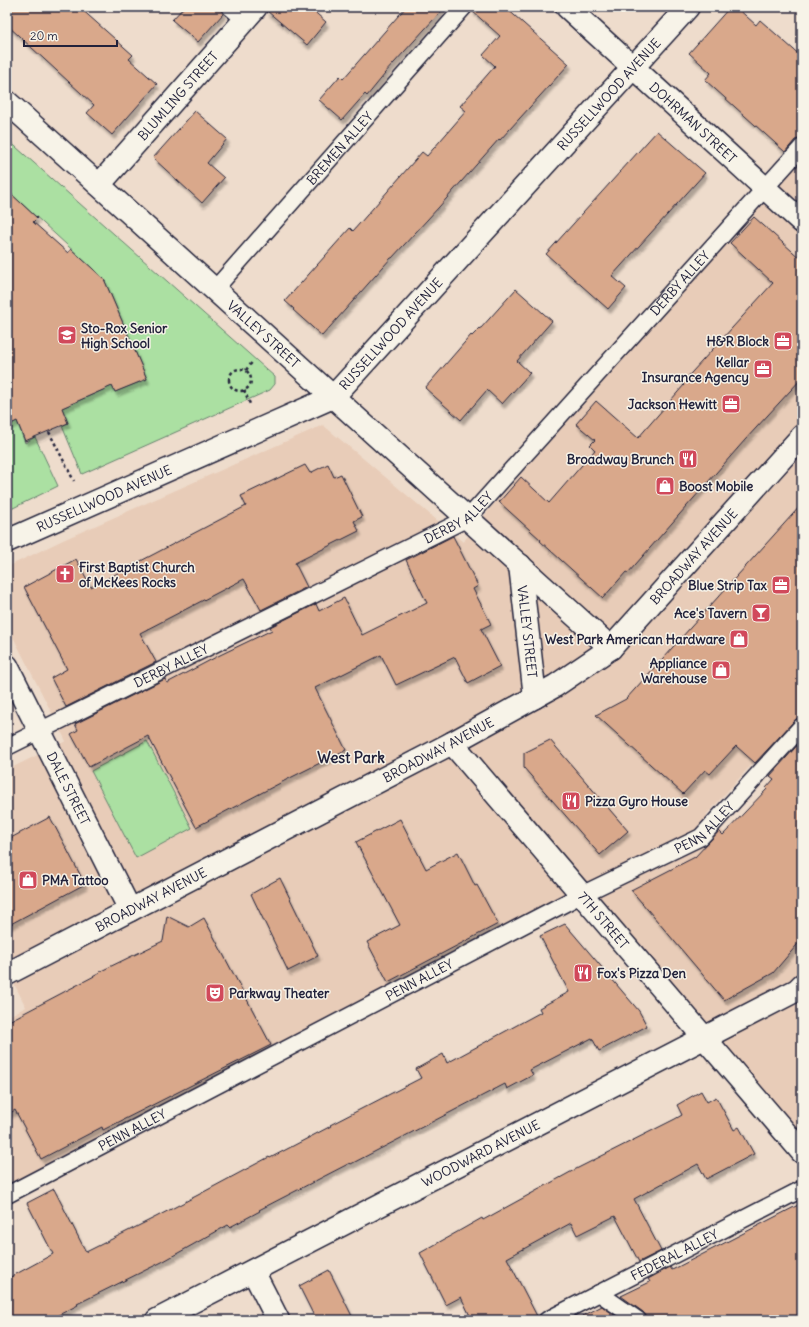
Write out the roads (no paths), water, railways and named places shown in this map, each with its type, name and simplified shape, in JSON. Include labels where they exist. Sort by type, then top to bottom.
[{"type":"street","name":"DOHRMAN STREET","points":[[567,7],[802,222]]},
{"type":"street","name":"RUSSELLWOOD AVENUE","points":[[7,541],[334,397],[688,7]]},
{"type":"street","name":"BLUMLING STREET","points":[[99,185],[244,11]]},
{"type":"street","name":"VALLEY STREET","points":[[7,102],[611,648]]},
{"type":"street","name":"BROADWAY AVENUE","points":[[7,974],[452,744],[555,686],[611,648],[802,436]]},
{"type":"street","name":"VALLEY STREET","points":[[520,565],[535,697]]},
{"type":"street","name":"DALE STREET","points":[[7,666],[130,910]]},
{"type":"street","name":"7TH STREET","points":[[452,744],[802,1152]]},
{"type":"street","name":"WOODWARD AVENUE","points":[[157,1320],[797,990],[802,985]]},
{"type":"street","points":[[253,1271],[278,1320]]},
{"type":"lane","name":"BREMEN ALLEY","points":[[215,289],[464,7]]},
{"type":"lane","name":"DERBY ALLEY","points":[[7,747],[468,518],[802,147]]},
{"type":"lane","name":"PENN ALLEY","points":[[7,1195],[581,895],[701,837],[802,726]]},
{"type":"lane","name":"FEDERAL ALLEY","points":[[547,1320],[802,1189]]},
{"type":"lane","points":[[599,1293],[638,1320]]},
{"type":"place","name":"Sto-Rox Senior High School","points":[[67,335]]},
{"type":"place","name":"H&R Block","points":[[783,341]]},
{"type":"place","name":"Kellar Insurance Agency","points":[[763,369]]},
{"type":"place","name":"Jackson Hewitt","points":[[731,404]]},
{"type":"place","name":"Broadway Brunch","points":[[688,459]]},
{"type":"place","name":"Boost Mobile","points":[[665,486]]},
{"type":"place","name":"First Baptist Church of McKees Rocks","points":[[65,574]]},
{"type":"place","name":"Blue Strip Tax","points":[[781,585]]},
{"type":"place","name":"Ace's Tavern","points":[[761,613]]},
{"type":"place","name":"West Park American Hardware","points":[[739,639]]},
{"type":"place","name":"Appliance Warehouse","points":[[721,670]]},
{"type":"place","name":"Pizza Gyro House","points":[[571,801]]},
{"type":"place","name":"PMA Tattoo","points":[[28,880]]},
{"type":"place","name":"Fox's Pizza Den","points":[[583,973]]},
{"type":"place","name":"Parkway Theater","points":[[215,993]]},
{"type":"district","name":"West Park","points":[[351,757]]}]
